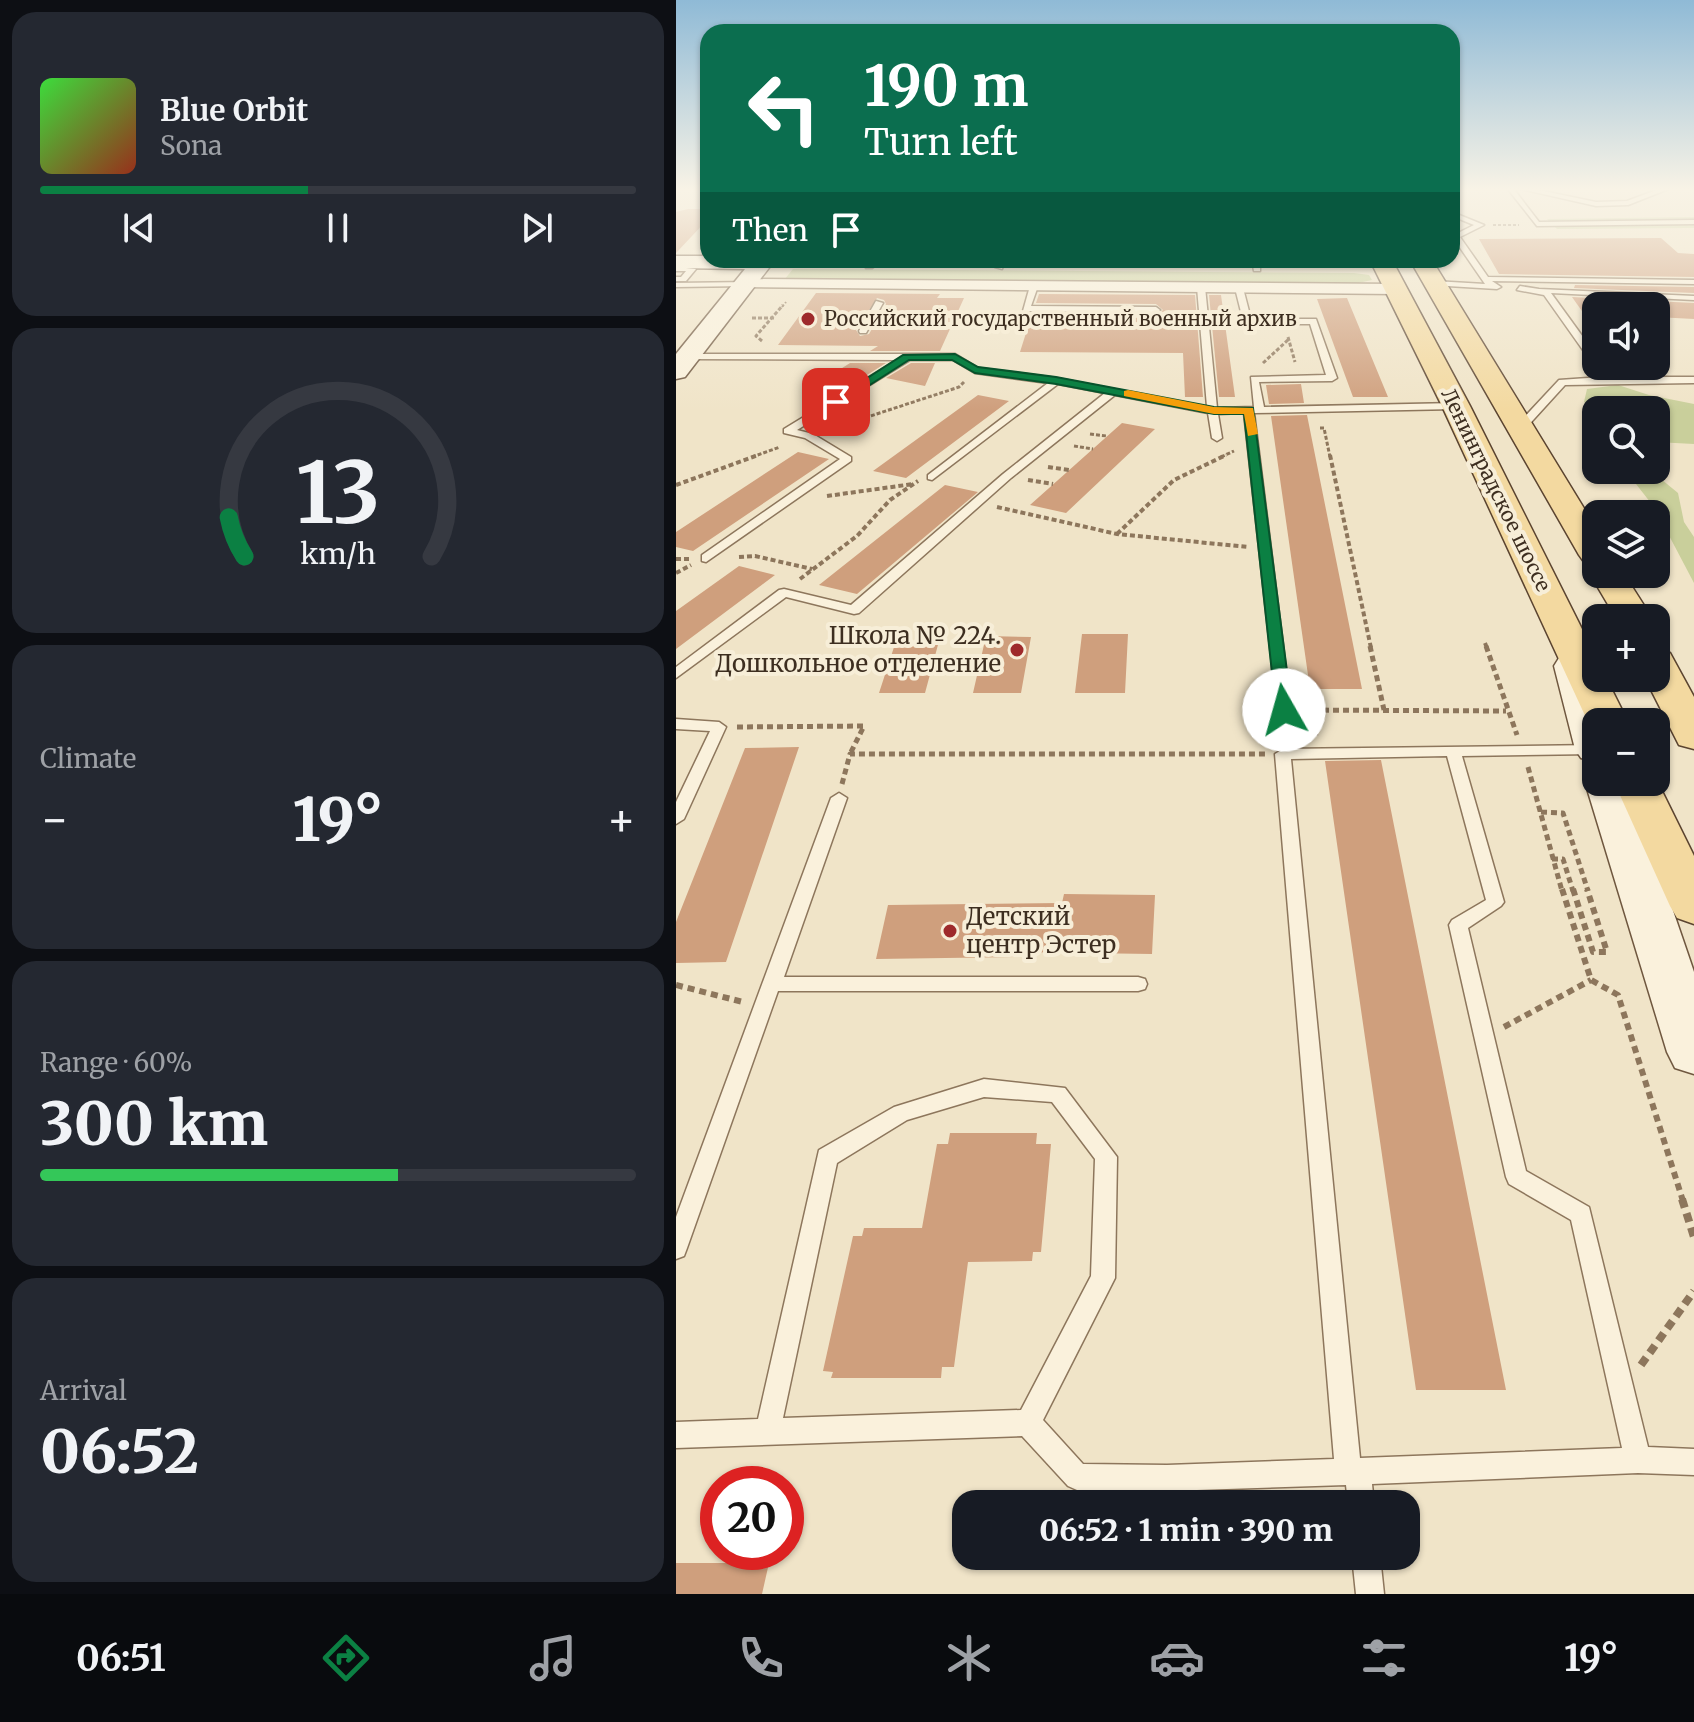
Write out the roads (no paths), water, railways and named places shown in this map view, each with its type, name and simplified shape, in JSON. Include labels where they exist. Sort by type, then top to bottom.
[{"type":"main road","points":[[680,365],[747,284],[766,268]]},
{"type":"main road","name":"Ленинградское шоссе","points":[[1428,271],[1582,532]]},
{"type":"main road","name":"Ленинградское шоссе","points":[[1384,272],[1456,406],[1601,708]]},
{"type":"main road","points":[[1561,622],[1585,708]]},
{"type":"main road","points":[[1670,675],[1694,712]]},
{"type":"main road","points":[[1670,689],[1694,736]]},
{"type":"main road","points":[[1612,796],[1694,1052]]},
{"type":"main road","points":[[1643,796],[1694,906]]},
{"type":"street","points":[[747,284],[888,289],[1034,286],[1239,288],[1384,272]]},
{"type":"lane","points":[[1474,262],[1488,283]]},
{"type":"lane","points":[[676,269],[692,269],[676,282]]},
{"type":"lane","points":[[1428,271],[1538,290],[1694,298]]},
{"type":"lane","points":[[676,282],[747,284]]},
{"type":"lane","points":[[1488,283],[1694,282]]},
{"type":"lane","points":[[1034,286],[1026,309],[1156,310]]},
{"type":"lane","points":[[1201,287],[1210,397],[1217,438]]},
{"type":"lane","points":[[1239,288],[1247,322],[1313,321],[1332,378],[1254,379],[1253,442],[1284,710]]},
{"type":"lane","points":[[1538,290],[1547,293],[1582,342]]},
{"type":"lane","points":[[863,331],[879,303]]},
{"type":"lane","points":[[706,558],[847,459],[809,436],[788,431],[907,357]]},
{"type":"lane","points":[[680,365],[955,357],[975,370],[1056,381],[1214,411],[1456,406]]},
{"type":"lane","points":[[1520,428],[1562,382],[1609,380]]},
{"type":"lane","points":[[1670,380],[1694,380]]},
{"type":"lane","points":[[932,477],[1056,381]]},
{"type":"lane","points":[[676,674],[784,593],[854,610],[977,503],[1114,391]]},
{"type":"lane","points":[[676,724],[719,727],[676,819]]},
{"type":"lane","points":[[1357,1490],[1352,1471],[1283,754],[1582,749]]},
{"type":"lane","points":[[1453,751],[1495,902],[1458,925],[1517,1177],[1581,1214],[1638,1460]]},
{"type":"lane","points":[[676,1248],[839,798]]},
{"type":"lane","points":[[772,984],[1138,984]]},
{"type":"lane","points":[[768,1431],[827,1157],[901,1113],[984,1088],[1058,1094],[1106,1157],[1103,1278],[1028,1423]]},
{"type":"lane","points":[[676,1435],[1028,1423],[1077,1477],[1167,1478],[1638,1460],[1694,1462]]},
{"type":"lane","points":[[1367,1570],[1370,1594]]},
{"type":"place","name":"Российский государственный военный архив","points":[[808,319]]},
{"type":"place","name":"Школа № 224. Дошкольное отделение","points":[[1017,650]]},
{"type":"place","name":"Детский центр Эстер","points":[[950,931]]}]
